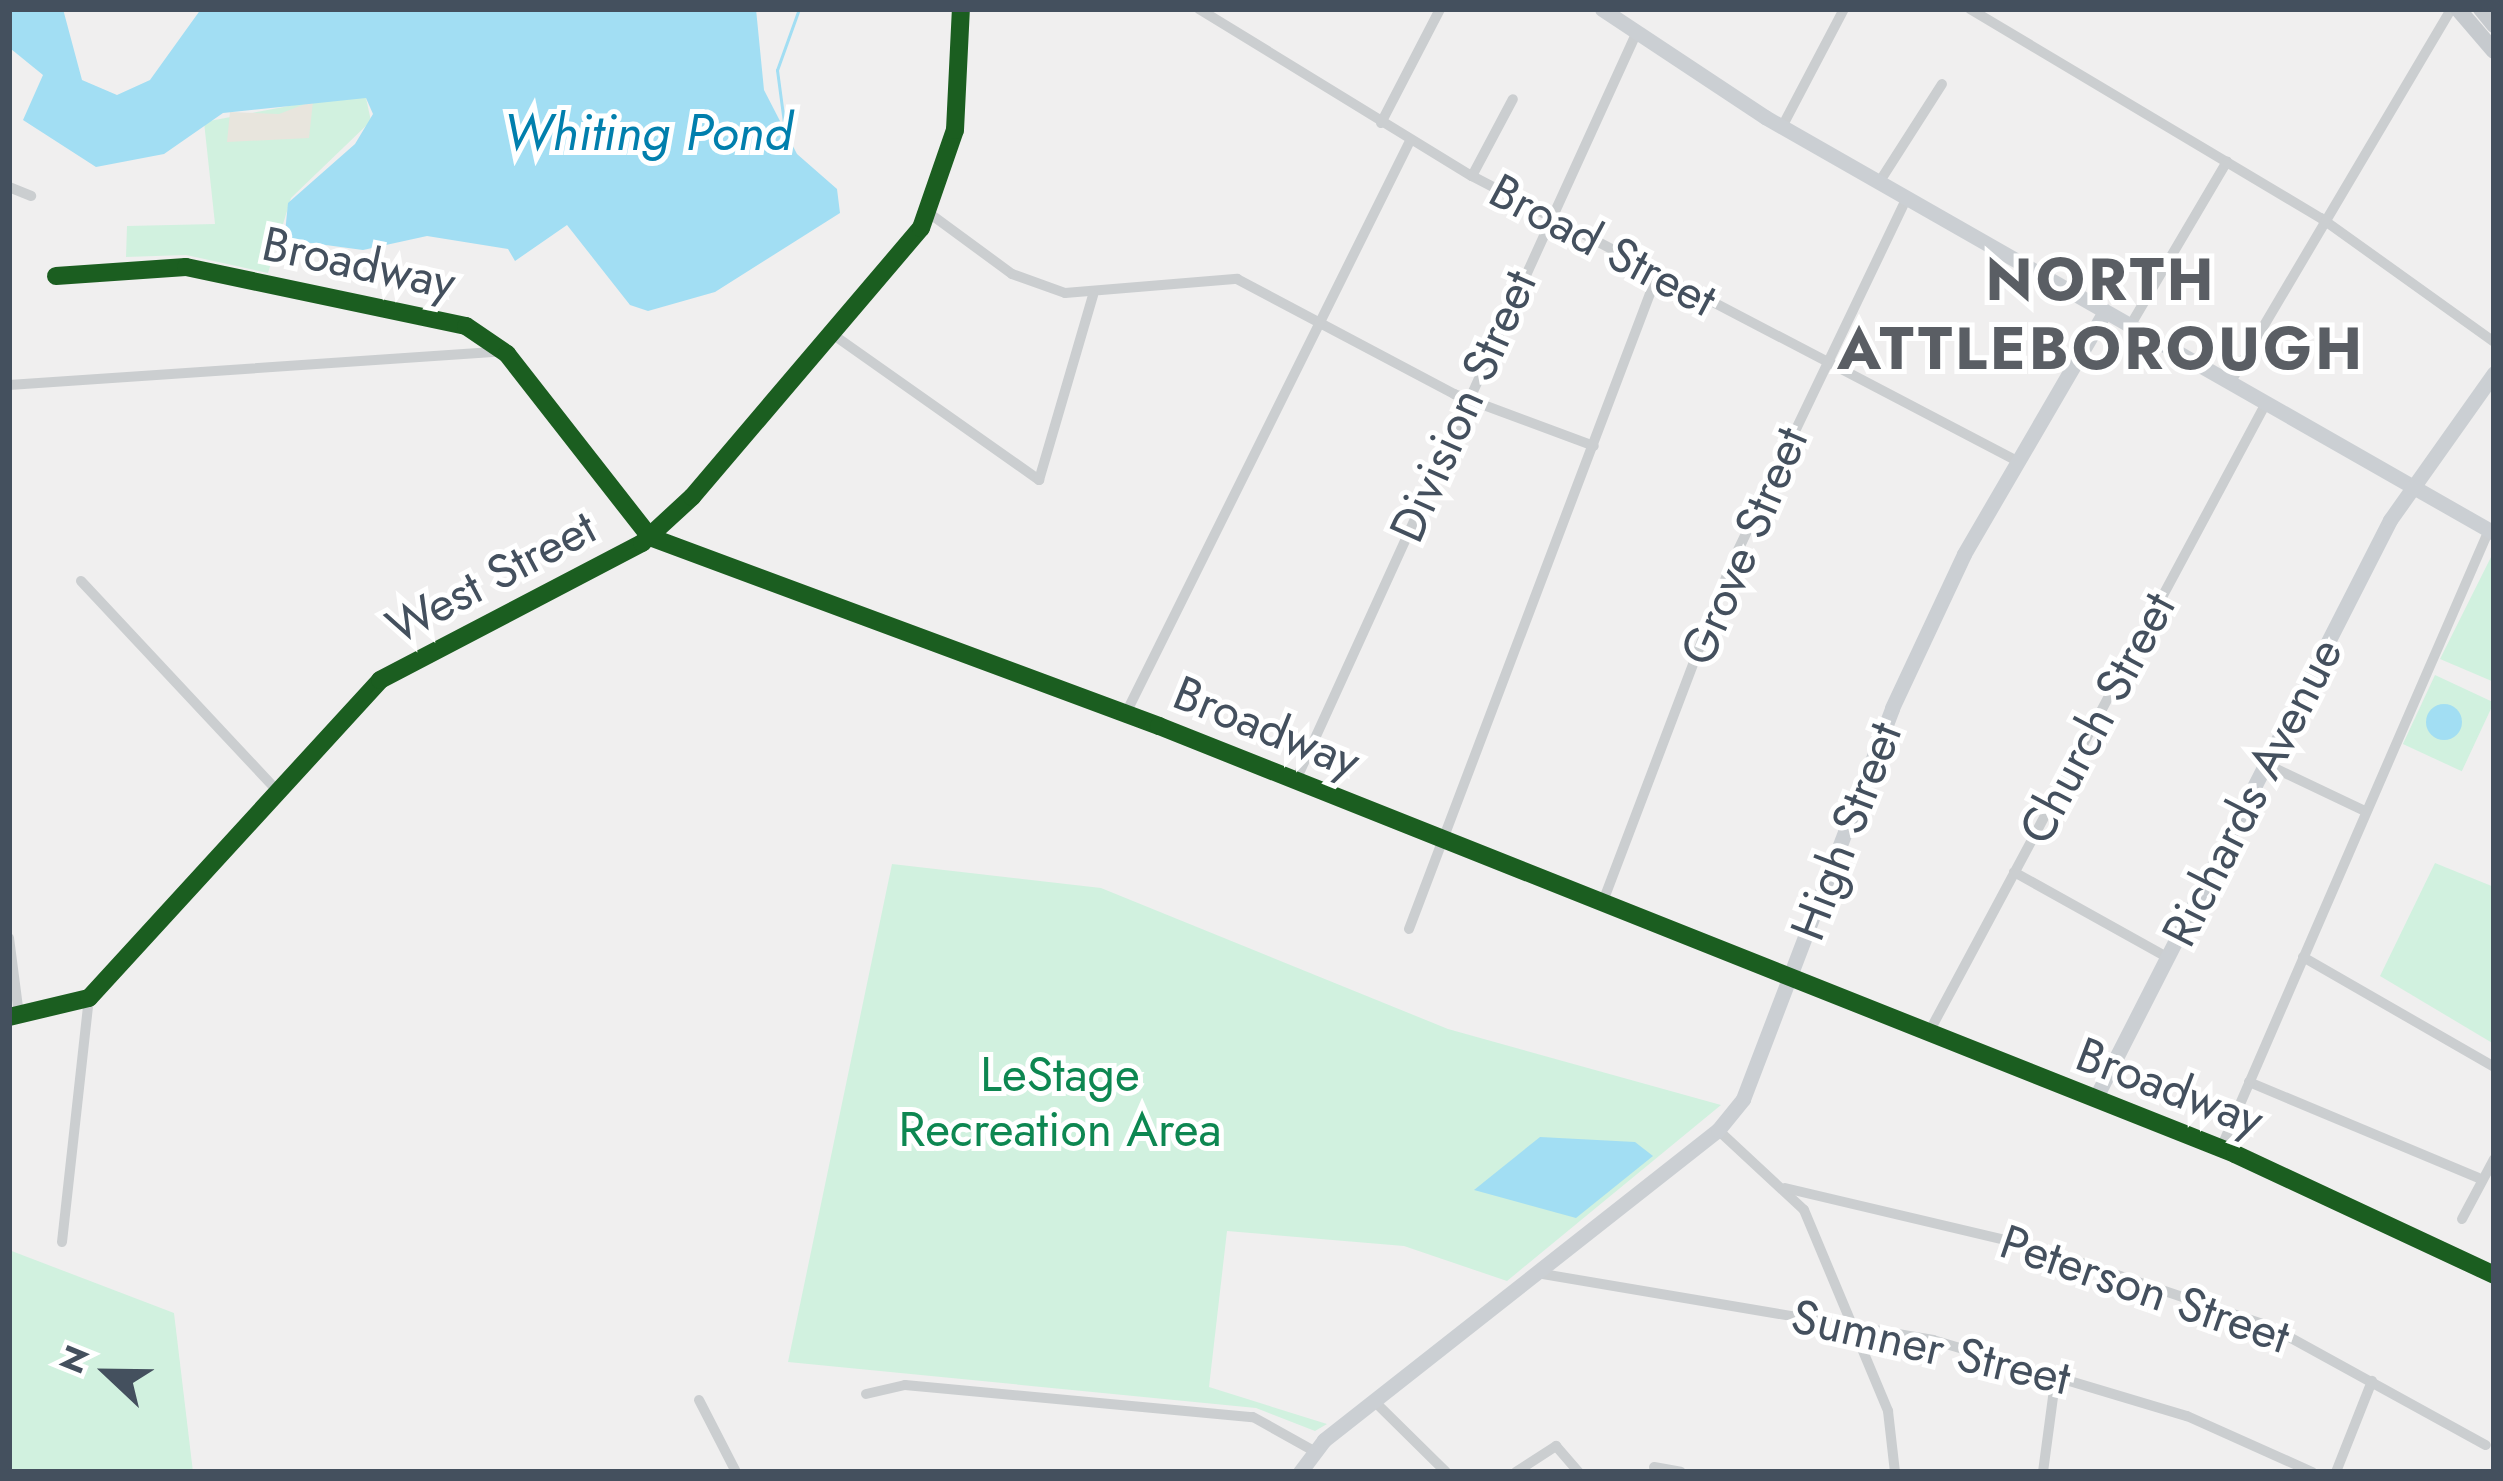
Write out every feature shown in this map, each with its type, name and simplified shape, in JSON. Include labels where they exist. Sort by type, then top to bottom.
[{"type":"main road","points":[[2454,9],[2494,51]]},
{"type":"main road","points":[[2481,9],[2494,25]]},
{"type":"street","name":"West Street","points":[[89,998],[275,788],[380,680],[650,537],[835,336],[928,213],[955,130],[961,9]]},
{"type":"street","name":"Broad Street","points":[[1199,9],[1472,176],[2019,462]]},
{"type":"street","points":[[1382,123],[1440,9]]},
{"type":"street","points":[[1602,9],[1782,127],[2491,531],[2221,1148]]},
{"type":"street","points":[[1782,127],[1844,9]]},
{"type":"street","points":[[1970,9],[2326,221],[2494,342]]},
{"type":"street","points":[[2230,383],[2454,9]]},
{"type":"street","name":"Division Street","points":[[1296,780],[1464,398],[1636,34]]},
{"type":"street","points":[[1880,182],[1942,84]]},
{"type":"street","points":[[1472,176],[1513,99]]},
{"type":"street","points":[[1126,713],[1410,141]]},
{"type":"street","points":[[2130,326],[2227,161]]},
{"type":"street","points":[[9,188],[31,196]]},
{"type":"street","name":"Grove Street","points":[[1602,904],[1730,568],[1907,197]]},
{"type":"street","points":[[928,213],[1012,274],[1094,295],[1230,277],[1464,398],[1594,446]]},
{"type":"street","name":"Broadway","points":[[56,277],[204,270],[466,326],[504,351],[650,537],[1126,713],[2221,1148],[2494,1275]]},
{"type":"street","points":[[1409,929],[1658,275]]},
{"type":"street","points":[[835,336],[1040,479],[1094,295]]},
{"type":"street","name":"High Street","points":[[1300,1472],[1314,1451],[1374,1400],[1718,1130],[1762,1064],[1892,708],[2019,462],[2104,313]]},
{"type":"street","points":[[9,385],[504,351]]},
{"type":"street","name":"Richards Avenue","points":[[2095,1099],[2411,487],[2494,373]]},
{"type":"street","name":"Church Street","points":[[1928,1034],[2266,404]]},
{"type":"street","points":[[82,581],[275,788]]},
{"type":"street","points":[[2266,764],[2365,811]]},
{"type":"street","points":[[2014,872],[2168,957]]},
{"type":"street","points":[[9,938],[14,1016],[89,998],[62,1242]]},
{"type":"street","points":[[2303,957],[2494,1067]]},
{"type":"street","points":[[2249,1082],[2478,1178]]},
{"type":"street","points":[[1718,1130],[1785,1188],[1853,1322],[1892,1421],[1895,1472]]},
{"type":"street","points":[[2462,1219],[2478,1178],[2494,1160]]},
{"type":"street","name":"Peterson Street","points":[[1785,1188],[1924,1216],[2189,1298],[2372,1381],[2486,1445]]},
{"type":"street","name":"Sumner Street","points":[[1537,1273],[1853,1322],[2056,1374],[2312,1472]]},
{"type":"street","points":[[2044,1472],[2056,1374]]},
{"type":"street","points":[[2336,1472],[2372,1381]]},
{"type":"street","points":[[866,1394],[905,1385],[1253,1417],[1314,1451]]},
{"type":"street","points":[[699,1400],[736,1472]]},
{"type":"street","points":[[1374,1400],[1446,1472]]},
{"type":"street","points":[[1516,1472],[1556,1446],[1579,1472]]},
{"type":"street","points":[[1654,1467],[1681,1472]]},
{"type":"green space","points":[[353,94],[366,98],[371,121],[291,198],[268,273],[186,255],[126,257],[127,226],[215,224],[204,122]]},
{"type":"green space","points":[[2494,551],[2494,682],[2440,659]]},
{"type":"green space","points":[[2435,675],[2494,702],[2462,771],[2403,744]]},
{"type":"green space","points":[[2435,863],[2494,887],[2494,1044],[2380,976]]},
{"type":"green space","name":"LeStage Recreation Area","points":[[892,864],[1101,888],[1448,1029],[1721,1105],[1507,1281],[1404,1246],[1227,1231],[1209,1387],[1327,1424],[1315,1431],[1256,1408],[788,1362]]},
{"type":"green space","points":[[9,1250],[174,1313],[193,1472],[9,1472]]},
{"type":"sand","points":[[313,101],[309,138],[227,142],[230,112],[279,114]]},
{"type":"water","name":"Whiting Pond","points":[[9,9],[63,9],[82,80],[117,95],[150,80],[201,9],[756,9],[764,90],[797,154],[837,189],[840,213],[715,292],[648,311],[630,305],[567,225],[515,261],[508,249],[427,236],[363,250],[296,241],[285,233],[288,203],[355,144],[373,114],[366,98],[223,113],[164,154],[96,167],[23,120],[43,75],[11,49]]},
{"type":"water","points":[[2444,704],[2456,710],[2462,722],[2456,734],[2444,740],[2432,734],[2426,722],[2432,710]]},
{"type":"water","points":[[1540,1137],[1635,1142],[1653,1156],[1576,1218],[1474,1190]]},
{"type":"waterway","points":[[787,145],[777,70],[799,9]]},
{"type":"cycle path","points":[[9,1017],[89,998],[380,680],[642,543],[692,497],[921,228],[955,130],[961,9]]},
{"type":"cycle path","points":[[56,276],[186,267],[466,326],[507,354],[650,537],[1159,726],[2235,1154],[2494,1275]]},
{"type":"district","name":"NORTH ATTLEBOROUGH","points":[[2101,314]]}]
